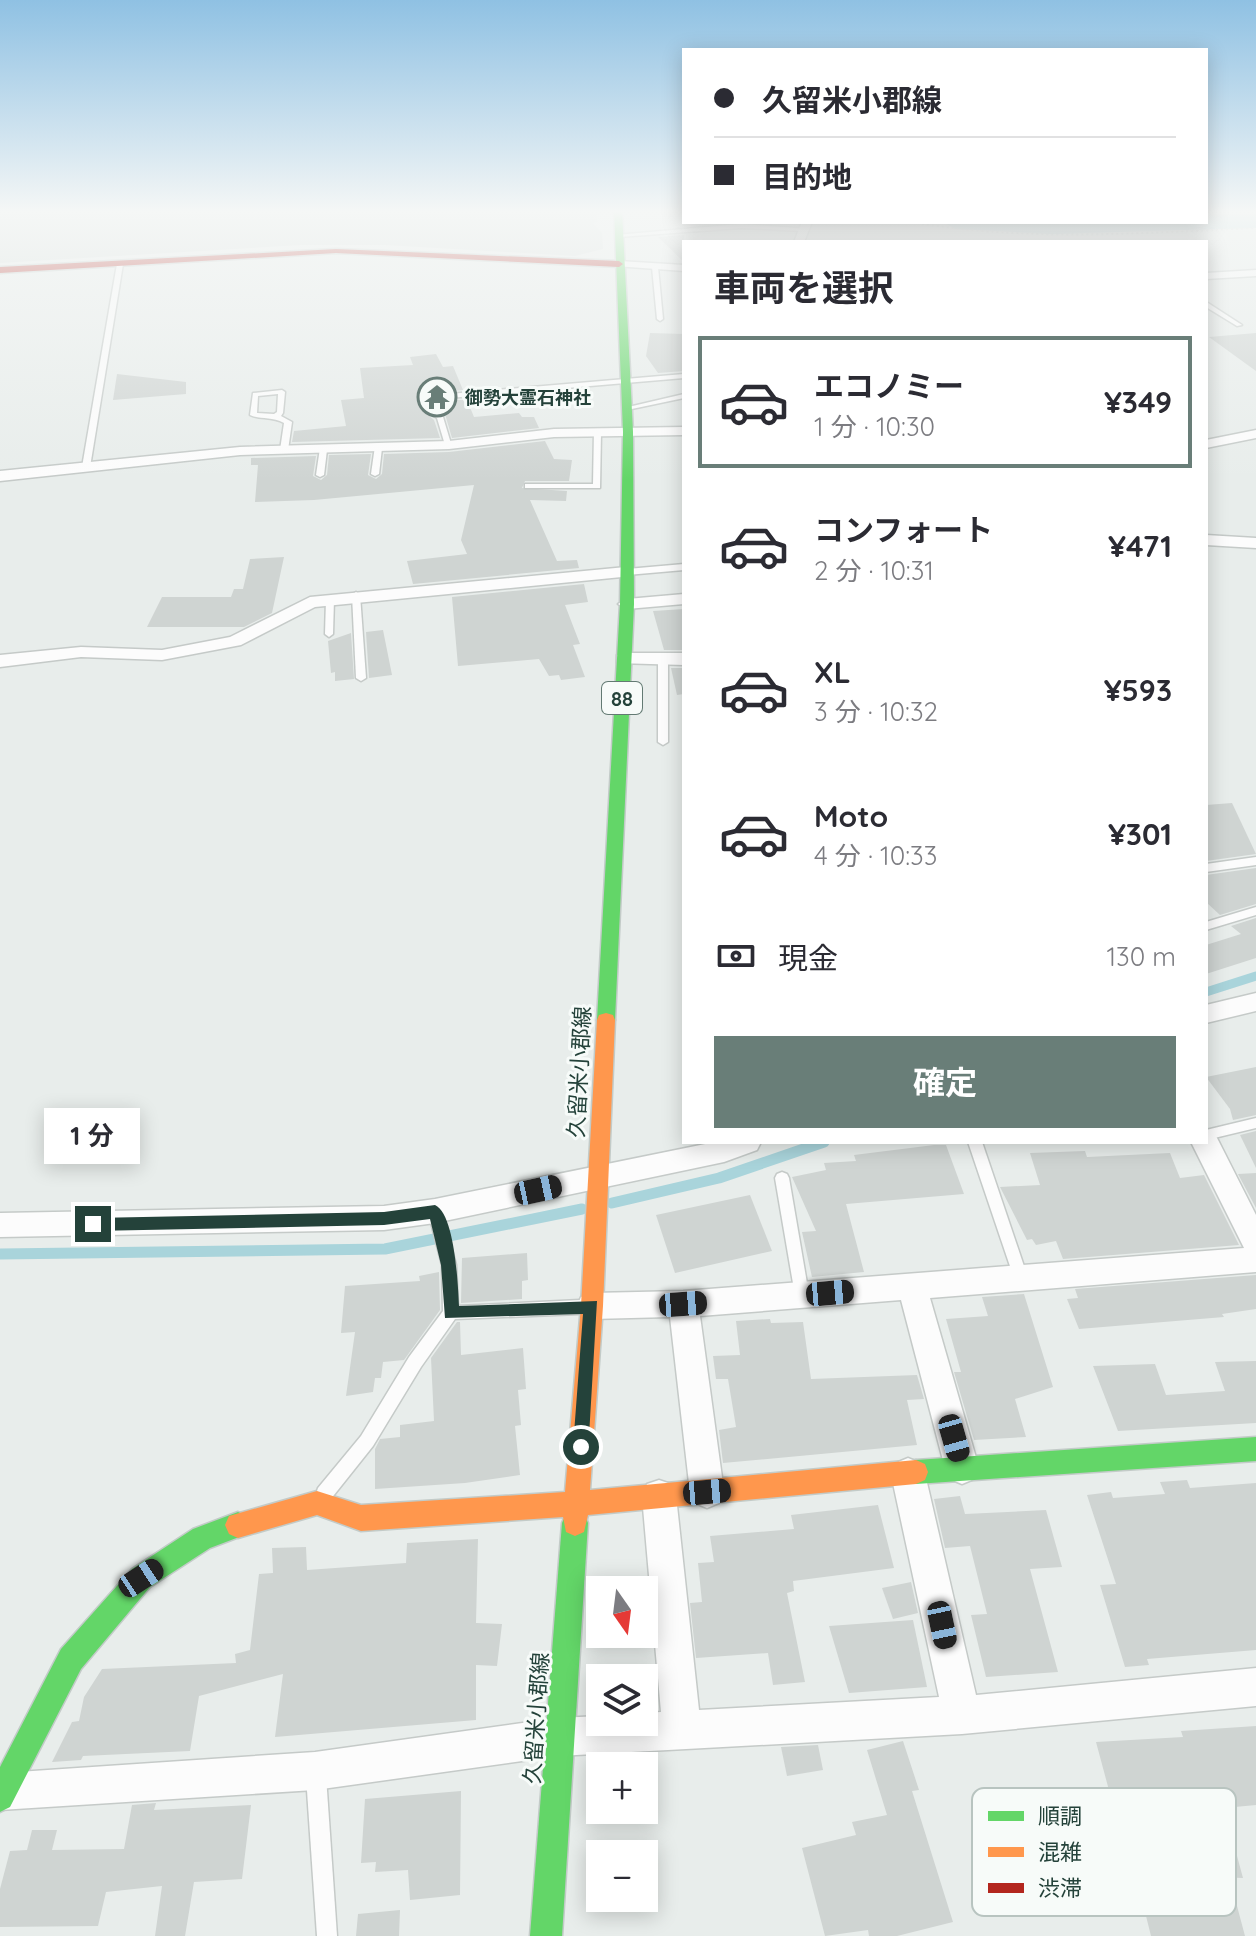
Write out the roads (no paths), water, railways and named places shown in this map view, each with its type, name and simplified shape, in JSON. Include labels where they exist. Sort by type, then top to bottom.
[{"type":"main road","name":"久留米小郡線","points":[[546,1936],[558,1737],[592,1306],[627,604],[628,432],[621,299]]},
{"type":"main road","points":[[1,1794],[71,1659],[141,1578],[202,1538],[273,1513],[317,1503],[361,1518],[577,1504],[962,1468],[1256,1449]]},
{"type":"street","points":[[0,476],[284,450],[449,445],[554,433],[682,431]]},
{"type":"street","points":[[1208,444],[1256,434]]},
{"type":"street","points":[[1208,540],[1256,543]]},
{"type":"street","points":[[0,661],[81,652],[162,655],[235,641],[310,602],[356,595],[626,572]]},
{"type":"street","points":[[627,604],[682,599]]},
{"type":"street","points":[[624,659],[682,659]]},
{"type":"street","points":[[1208,1014],[1256,1002]]},
{"type":"street","points":[[0,1225],[437,1217],[598,1182],[742,1144]]},
{"type":"street","points":[[1206,1144],[1256,1243]]},
{"type":"street","points":[[592,1306],[683,1304],[1256,1260]]},
{"type":"street","points":[[912,1287],[962,1468]]},
{"type":"street","points":[[683,1304],[707,1492]]},
{"type":"street","points":[[908,1474],[962,1715]]},
{"type":"street","points":[[659,1496],[682,1731]]},
{"type":"street","points":[[1,1794],[315,1771],[558,1737],[962,1715],[1256,1687]]},
{"type":"lane","points":[[86,467],[114,299]]},
{"type":"lane","points":[[658,299],[660,319]]},
{"type":"lane","points":[[1208,305],[1239,325]]},
{"type":"lane","points":[[426,398],[682,376]]},
{"type":"lane","points":[[276,416],[280,413],[282,392],[255,394],[253,415],[276,416],[288,422],[284,450]]},
{"type":"lane","points":[[627,408],[682,396]]},
{"type":"lane","points":[[430,411],[440,417],[449,445]]},
{"type":"lane","points":[[528,486],[598,490],[597,433]]},
{"type":"lane","points":[[375,474],[378,448]]},
{"type":"lane","points":[[320,475],[323,450]]},
{"type":"lane","points":[[626,572],[682,567]]},
{"type":"lane","points":[[356,595],[361,678]]},
{"type":"lane","points":[[329,634],[330,599]]},
{"type":"lane","points":[[663,659],[663,742]]},
{"type":"lane","points":[[1208,868],[1256,861]]},
{"type":"lane","points":[[1208,925],[1256,911]]},
{"type":"lane","points":[[1208,1135],[1256,1123]]},
{"type":"lane","points":[[976,1144],[1021,1278]]},
{"type":"lane","points":[[782,1178],[802,1295]]},
{"type":"lane","points":[[317,1503],[367,1441],[415,1362],[451,1313],[446,1252],[437,1217]]},
{"type":"lane","points":[[451,1313],[592,1306]]},
{"type":"lane","points":[[315,1771],[327,1936]]},
{"type":"waterway","points":[[1208,991],[1256,976]]},
{"type":"waterway","points":[[612,1203],[719,1178],[818,1144]]},
{"type":"waterway","points":[[0,1254],[385,1249],[582,1209]]},
{"type":"place","name":"御勢大霊石神社","points":[[437,397]]}]
